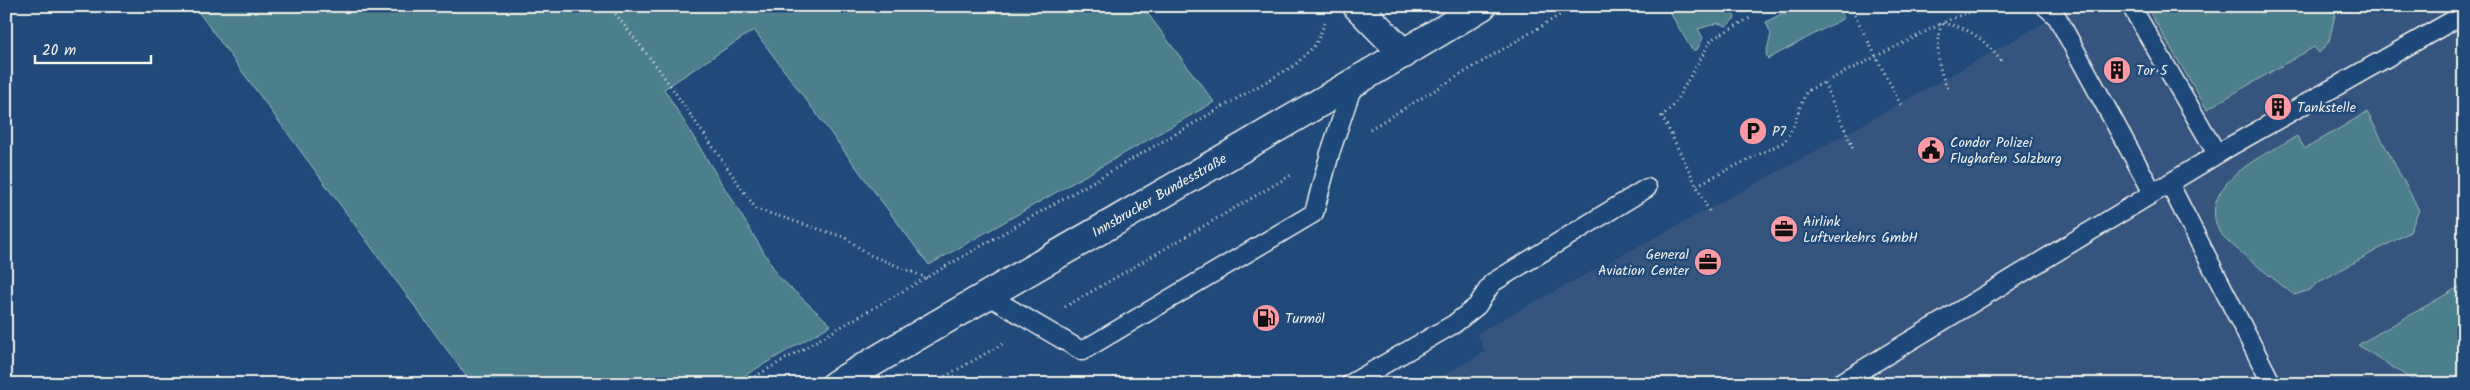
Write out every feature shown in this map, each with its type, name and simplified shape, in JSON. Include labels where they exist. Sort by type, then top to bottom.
[{"type":"main road","name":"Innsbrucker Bundesstraße","points":[[836,384],[985,294],[1404,54],[1482,6]]},
{"type":"main road","points":[[1360,9],[1404,54]]},
{"type":"lane","points":[[2045,6],[2057,17],[2153,193]]},
{"type":"lane","points":[[2131,6],[2217,154]]},
{"type":"lane","points":[[1839,384],[2217,154],[2464,14]]},
{"type":"lane","points":[[985,294],[1082,352],[1314,212],[1330,153],[1354,82]]},
{"type":"lane","points":[[2169,183],[2272,384]]},
{"type":"lane","points":[[1350,384],[1454,324],[1477,306],[1492,283],[1647,188]]},
{"type":"path","points":[[610,6],[658,68],[756,209],[844,236],[870,255],[927,279]]},
{"type":"path","points":[[932,384],[1330,153],[1575,6]]},
{"type":"path","points":[[1850,6],[1901,105]]},
{"type":"path","points":[[1697,185],[1784,142],[1792,133],[1807,91],[1962,13],[1990,8],[2001,9],[2004,6]]},
{"type":"path","points":[[742,384],[1295,65],[1316,44],[1325,20],[1338,13],[1360,9]]},
{"type":"path","points":[[1709,211],[1662,116],[1673,106],[1712,39],[1750,18]]},
{"type":"path","points":[[1941,24],[1962,27],[1993,49],[2003,64]]},
{"type":"path","points":[[1941,24],[1937,44],[1941,76],[1948,88]]},
{"type":"path","points":[[1824,83],[1853,148]]},
{"type":"shaded area","points":[[2074,6],[2464,6],[2464,384],[1427,384],[1485,352],[1477,333],[1803,158]]},
{"type":"green space","points":[[194,6],[1142,6],[1214,102],[929,265],[754,30],[664,89],[779,277],[831,325],[730,384],[472,384]]},
{"type":"green space","points":[[1666,6],[1729,6],[1735,18],[1727,26],[1718,23],[1698,29],[1703,38],[1697,50],[1692,50]]},
{"type":"green space","points":[[1796,6],[1839,6],[1844,18],[1768,59],[1766,54],[1771,34],[1766,22]]},
{"type":"green space","points":[[2146,6],[2337,6],[2329,41],[2319,53],[2314,47],[2207,109]]},
{"type":"green space","points":[[2367,112],[2419,210],[2410,232],[2317,283],[2310,290],[2294,295],[2241,253],[2223,236],[2219,231],[2214,214],[2217,199],[2225,185],[2238,173],[2268,152],[2297,136],[2305,149]]},
{"type":"green space","points":[[2464,284],[2464,384],[2419,384],[2358,345]]},
{"type":"place","name":"Tor 5","points":[[2117,70]]},
{"type":"place","name":"Tankstelle","points":[[2278,107]]},
{"type":"place","name":"P7","points":[[1753,131]]},
{"type":"place","name":"Condor Polizei Flughafen Salzburg","points":[[1931,150]]},
{"type":"place","name":"Airlink Luftverkehrs GmbH","points":[[1784,229]]},
{"type":"place","name":"General Aviation Center","points":[[1708,262]]},
{"type":"place","name":"Turmöl","points":[[1266,318]]}]
